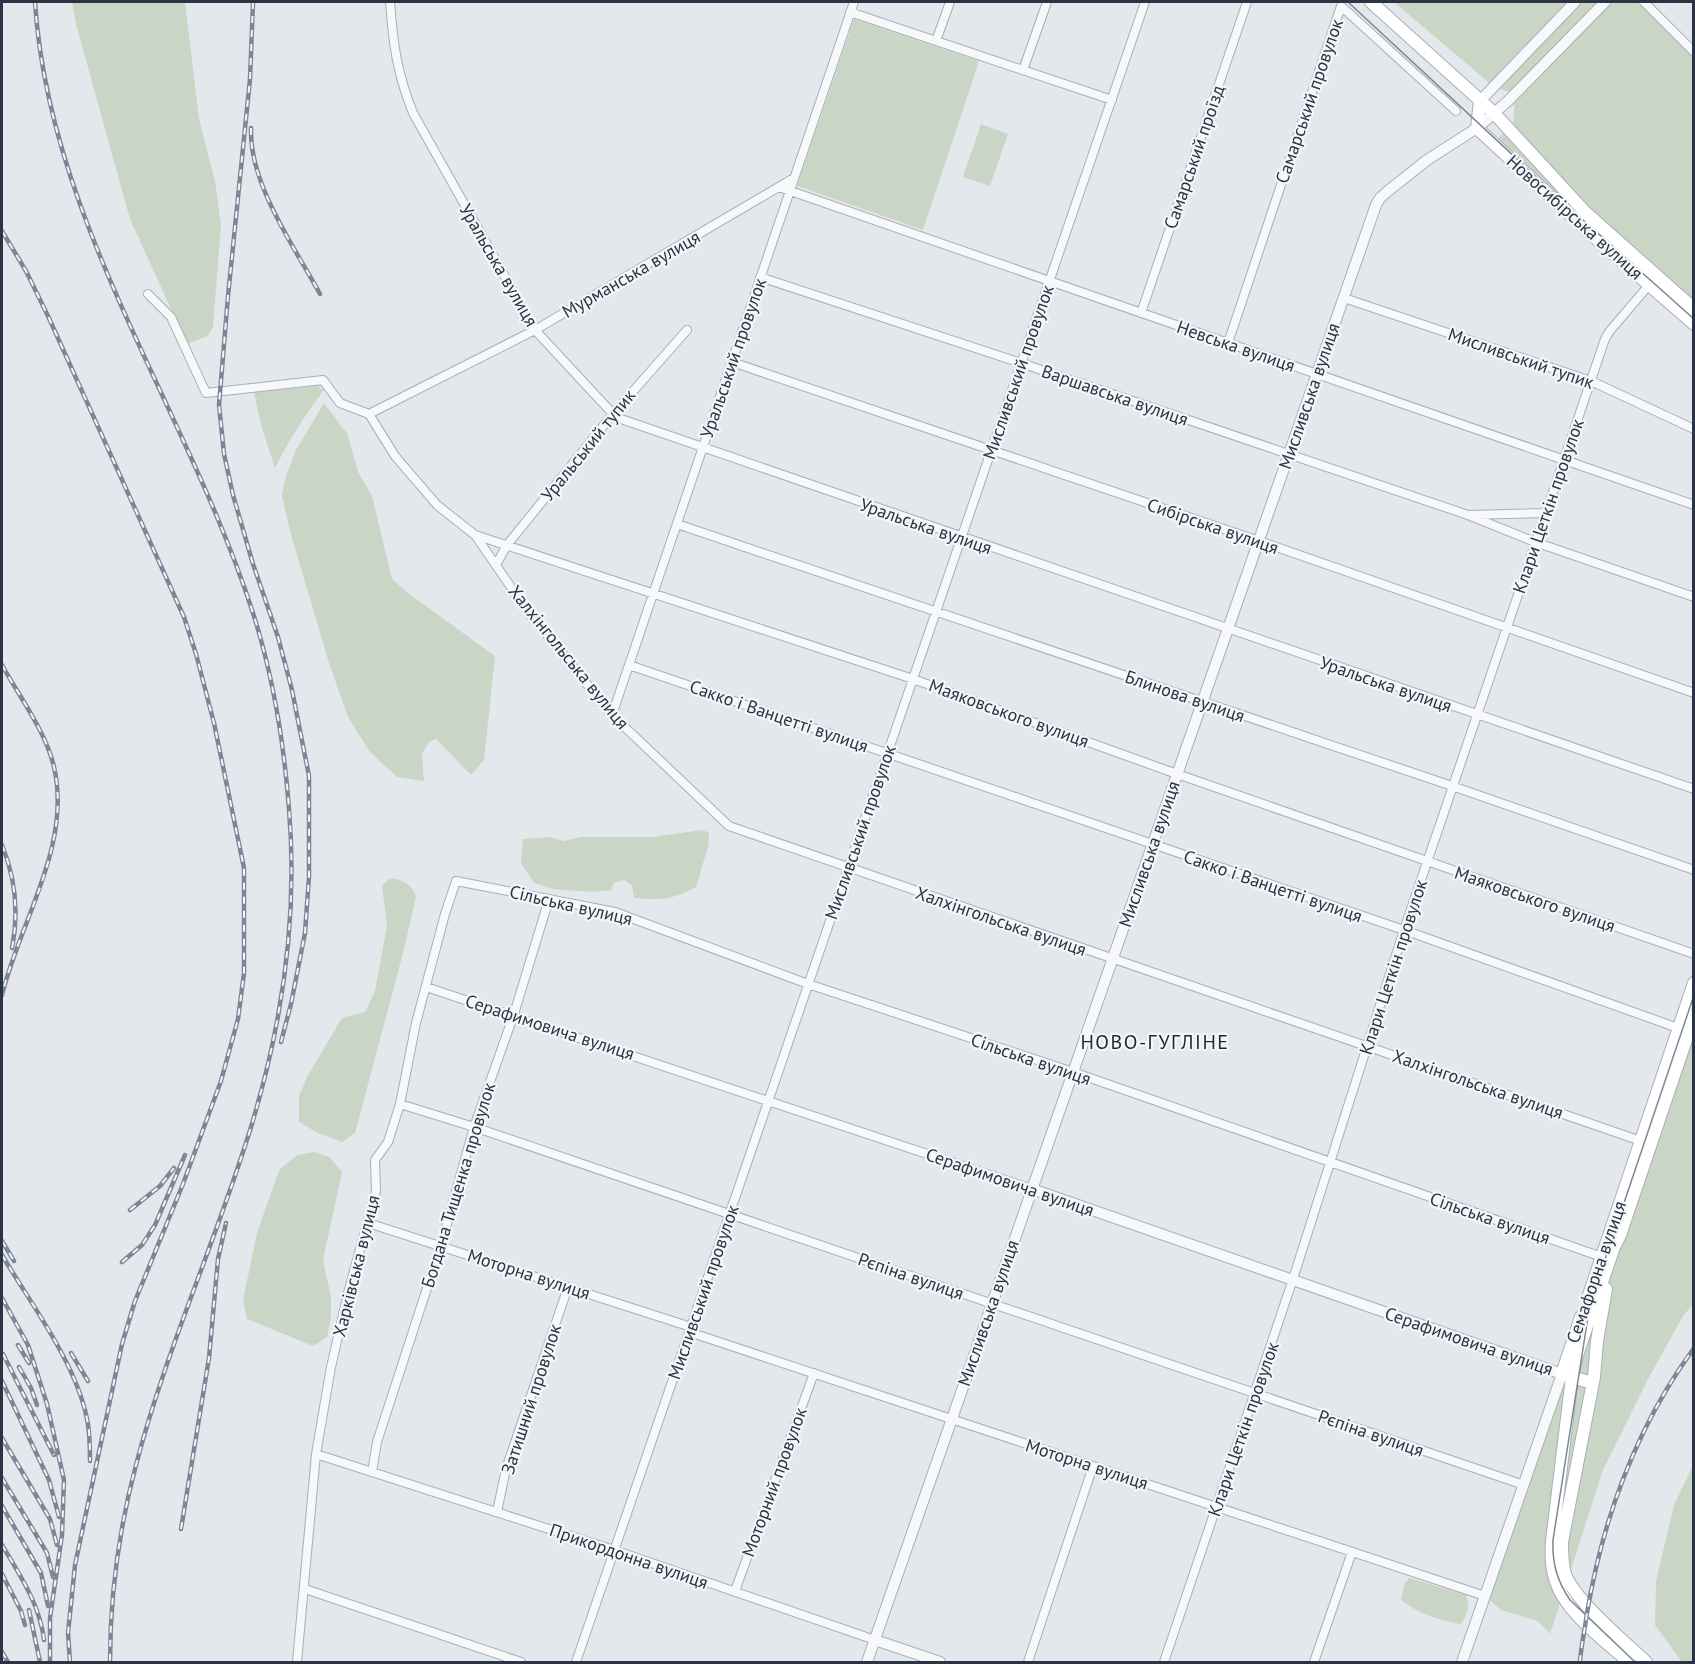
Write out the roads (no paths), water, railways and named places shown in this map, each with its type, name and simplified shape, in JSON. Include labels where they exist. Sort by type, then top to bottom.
[{"type":"main road","name":"Новосибірська вулиця","points":[[1371,2],[1493,112],[1585,212],[1694,309]]},
{"type":"main road","points":[[1477,128],[1480,101]]},
{"type":"main road","name":"Новосибірська вулиця","points":[[1477,128],[1694,324]]},
{"type":"main road","points":[[1530,177],[1543,166]]},
{"type":"main road","name":"Семафорна вулиця","points":[[1567,1375],[1602,1257],[1694,983]]},
{"type":"main road","name":"Семафорна вулиця","points":[[1646,1662],[1576,1594],[1562,1564],[1562,1542],[1592,1383],[1605,1295],[1620,1235],[1694,1016]]},
{"type":"main road","name":"Семафорна вулиця","points":[[1567,1375],[1577,1355],[1620,1235]]},
{"type":"main road","points":[[1567,1375],[1552,1541],[1552,1566],[1557,1586],[1568,1604],[1629,1662]]},
{"type":"main road","name":"Серафимовича вулиця","points":[[1567,1375],[1592,1383]]},
{"type":"street","name":"Уральська вулиця","points":[[390,2],[395,59],[413,113],[535,330],[613,414],[629,424],[1694,789]]},
{"type":"street","name":"Уральський провулок","points":[[612,715],[854,2]]},
{"type":"street","points":[[936,41],[950,2]]},
{"type":"street","points":[[1023,70],[1047,2]]},
{"type":"street","name":"Мисливський провулок","points":[[576,1662],[1145,2]]},
{"type":"street","name":"Самарський проїзд","points":[[1141,313],[1247,2]]},
{"type":"street","points":[[1480,101],[1575,2]]},
{"type":"street","name":"Мисливська вулиця","points":[[867,1662],[1380,198],[1427,160],[1477,128],[1507,102],[1605,2]]},
{"type":"street","points":[[1644,2],[1694,52]]},
{"type":"street","name":"Самарський провулок","points":[[1228,343],[1338,4],[1456,111]]},
{"type":"street","points":[[850,12],[1112,100]]},
{"type":"street","points":[[1503,123],[1507,102]]},
{"type":"street","name":"Мурманська вулиця","points":[[369,414],[535,330],[794,178]]},
{"type":"street","name":"Невська вулиця","points":[[779,187],[1694,505]]},
{"type":"street","name":"Варшавська вулиця","points":[[760,277],[1468,515],[1535,542],[1694,597]]},
{"type":"street","name":"Клари Цеткін провулок","points":[[1164,1662],[1293,1279],[1452,786],[1591,381],[1609,332],[1649,285]]},
{"type":"street","points":[[148,294],[171,317],[206,393],[323,380],[340,403],[369,414]]},
{"type":"street","name":"Мисливський тупик","points":[[1344,298],[1591,381],[1694,429]]},
{"type":"street","name":"Уральський тупик","points":[[495,566],[507,545],[613,414],[687,330]]},
{"type":"street","name":"Сибірська вулиця","points":[[732,362],[1506,626],[1694,693]]},
{"type":"street","name":"Маяковського вулиця","points":[[369,414],[395,456],[437,505],[474,535],[913,679],[1177,774],[1694,954]]},
{"type":"street","name":"Варшавська вулиця","points":[[1468,515],[1546,513]]},
{"type":"street","name":"Блинова вулиця","points":[[676,524],[1694,870]]},
{"type":"street","name":"Халхінгольська вулиця","points":[[474,535],[526,609],[612,715],[729,826],[1641,1141]]},
{"type":"street","name":"Сакко і Ванцетті вулиця","points":[[629,665],[1404,930],[1678,1028]]},
{"type":"street","name":"Сільська вулиця","points":[[456,881],[615,912],[808,984],[1073,1072],[1602,1257]]},
{"type":"street","name":"Харківська вулиця","points":[[297,1662],[316,1454],[331,1367],[348,1293],[376,1191],[375,1160],[388,1143],[400,1104],[416,1023],[456,881]]},
{"type":"street","name":"Богдана Тищенка провулок","points":[[372,1472],[377,1442],[441,1245],[474,1127],[549,899]]},
{"type":"street","name":"Серафимовича вулиця","points":[[426,987],[769,1099],[1567,1375]]},
{"type":"street","name":"Рєпіна вулиця","points":[[400,1104],[474,1127],[1524,1485]]},
{"type":"street","name":"Моторна вулиця","points":[[368,1223],[568,1287],[951,1420],[1485,1596]]},
{"type":"street","name":"Затишний провулок","points":[[497,1512],[506,1469],[568,1287]]},
{"type":"street","name":"Моторний провулок","points":[[735,1591],[814,1373]]},
{"type":"street","name":"Семафорна вулиця","points":[[1462,1662],[1524,1485],[1567,1375]]},
{"type":"street","name":"Прикордонна вулиця","points":[[316,1454],[614,1550],[940,1662]]},
{"type":"street","points":[[1028,1662],[1093,1466]]},
{"type":"street","points":[[1314,1662],[1352,1552]]},
{"type":"street","points":[[304,1589],[521,1662]]},
{"type":"tram line","points":[[1348,2],[1574,212],[1694,319]]},
{"type":"tram line","points":[[1635,1662],[1570,1600],[1556,1572],[1553,1540],[1590,1304],[1694,995]]},
{"type":"railway","points":[[35,2],[46,83],[66,161],[93,238],[124,313],[193,462],[225,537],[253,613],[272,685],[281,735],[291,849],[289,930],[279,1010],[271,1049],[251,1127],[176,1338],[136,1465],[117,1563],[110,1662]]},
{"type":"railway","points":[[253,2],[250,79],[219,405],[224,454],[233,495],[278,637],[292,690],[309,776],[309,877],[305,933],[281,1042]]},
{"type":"railway","points":[[251,128],[252,149],[265,192],[286,235],[320,294]]},
{"type":"railway","points":[[2,231],[26,271],[48,316],[184,617],[214,723],[244,868],[244,973],[238,1019],[221,1081],[183,1184],[135,1301],[122,1344],[75,1565],[68,1633],[70,1662]]},
{"type":"railway","points":[[2,665],[45,741],[54,767],[58,796],[56,826],[42,883],[10,967],[2,995]]},
{"type":"railway","points":[[2,845],[13,882],[15,922],[12,948]]},
{"type":"railway","points":[[122,1262],[142,1245],[155,1225],[185,1155]]},
{"type":"railway","points":[[130,1210],[160,1186],[174,1168]]},
{"type":"railway","points":[[181,1529],[209,1358],[218,1259],[226,1223]]},
{"type":"railway","points":[[2,1241],[14,1261]]},
{"type":"railway","points":[[2,1255],[51,1334],[73,1377],[87,1419],[90,1461]]},
{"type":"railway","points":[[2,1298],[28,1345],[47,1404],[64,1480],[62,1535],[50,1618],[50,1662]]},
{"type":"railway","points":[[18,1345],[29,1363]]},
{"type":"railway","points":[[1580,1662],[1587,1613],[1602,1542],[1625,1474],[1655,1409],[1694,1348]]},
{"type":"railway","points":[[71,1353],[88,1381]]},
{"type":"railway","points":[[3,1354],[54,1455]]},
{"type":"railway","points":[[19,1367],[31,1388],[37,1405]]},
{"type":"railway","points":[[2,1381],[49,1480],[59,1517]]},
{"type":"railway","points":[[2,1438],[50,1519],[57,1545]]},
{"type":"railway","points":[[2,1478],[47,1553],[53,1577]]},
{"type":"railway","points":[[2,1506],[41,1573],[48,1606]]},
{"type":"railway","points":[[2,1545],[34,1602],[44,1640]]},
{"type":"railway","points":[[2,1574],[21,1611],[25,1625]]},
{"type":"railway","points":[[29,1610],[40,1662]]},
{"type":"railway","points":[[2,1652],[8,1662]]},
{"type":"district","name":"НОВО-ГУГЛІНЕ","points":[[1155,1042]]}]
